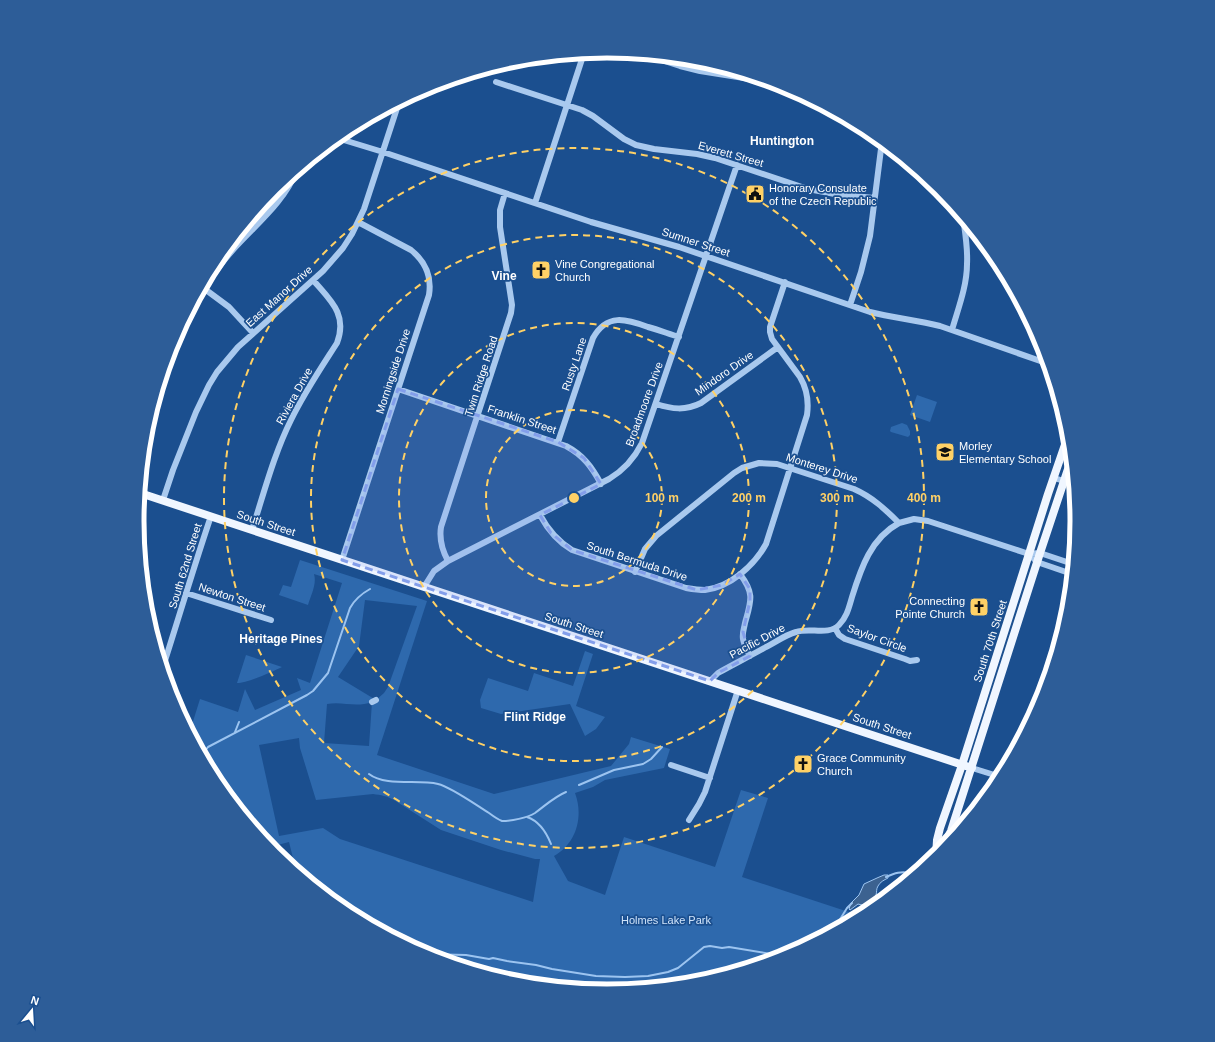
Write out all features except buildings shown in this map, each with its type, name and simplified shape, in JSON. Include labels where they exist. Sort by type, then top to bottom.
[{"type":"main road","name":"South 70th Street","points":[[937,846],[940,828],[962,765],[1065,446]]},
{"type":"main road","name":"South 70th Street","points":[[951,832],[1037,562],[1068,471]]},
{"type":"main road","name":"South Street","points":[[145,494],[972,768]]},
{"type":"street","points":[[535,203],[582,59]]},
{"type":"street","points":[[667,62],[700,71],[732,75]]},
{"type":"street","name":"Everett Street","points":[[496,82],[567,105],[593,116],[615,133],[636,145],[715,158],[808,189],[874,198]]},
{"type":"street","name":"East Manor Drive","points":[[163,500],[196,412],[209,385],[227,359],[253,333],[313,280],[343,248],[364,209],[397,109]]},
{"type":"street","name":"Sumner Street","points":[[344,140],[591,222],[650,238],[706,256],[850,305],[879,314],[924,322],[952,330],[1042,362]]},
{"type":"street","points":[[850,305],[867,252],[881,148]]},
{"type":"street","name":"Broadmoore Drive","points":[[424,587],[434,571],[448,561],[601,484],[617,474],[633,459],[642,443],[656,404],[737,165]]},
{"type":"street","points":[[231,252],[280,200],[293,182]]},
{"type":"street","name":"Twin Ridge Road","points":[[448,561],[440,540],[441,527],[511,313],[512,305],[500,227],[500,210],[505,193]]},
{"type":"street","name":"Morningside Drive","points":[[342,560],[429,295],[430,288],[428,273],[421,259],[411,250],[358,222]]},
{"type":"street","points":[[952,330],[964,291],[966,277],[967,252],[964,226]]},
{"type":"street","name":"Riviera Drive","points":[[252,530],[279,448],[291,420],[340,336],[340,321],[336,308],[313,280]]},
{"type":"street","name":"South Bermuda Drive","points":[[540,515],[551,533],[566,546],[578,553],[686,588],[697,590],[722,585],[740,574],[757,559],[766,544],[806,420],[808,407],[804,384],[771,336],[770,327],[785,282]]},
{"type":"street","points":[[206,290],[229,307],[253,333]]},
{"type":"street","name":"Rusty Lane","points":[[558,442],[593,338],[601,327],[610,322],[625,319],[679,337]]},
{"type":"street","name":"Mindoro Drive","points":[[656,404],[675,409],[682,409],[701,403],[778,347]]},
{"type":"street","name":"Franklin Street","points":[[398,389],[558,442],[576,451],[584,458],[591,466],[601,484]]},
{"type":"street","name":"Monterey Drive","points":[[636,572],[645,549],[656,536],[734,473],[742,468],[759,463],[778,464],[854,488],[884,508],[899,523]]},
{"type":"street","points":[[1054,478],[1069,483]]},
{"type":"street","name":"South 62nd Street","points":[[166,659],[211,516]]},
{"type":"street","points":[[835,628],[840,624],[846,614],[858,576],[869,552],[887,531],[899,523],[914,519],[928,521],[1029,554],[1040,553],[1069,563]]},
{"type":"street","points":[[1029,554],[1037,562],[1068,573]]},
{"type":"street","points":[[740,574],[747,583],[751,596],[743,632],[745,646],[750,656]]},
{"type":"street","name":"Newton Street","points":[[186,592],[271,620]]},
{"type":"street","name":"Pacific Drive","points":[[710,681],[718,673],[796,631],[824,631],[835,628]]},
{"type":"street","name":"Saylor Circle","points":[[835,628],[839,635],[845,639],[910,661],[917,660]]},
{"type":"street","points":[[689,820],[699,804],[710,778],[738,690]]},
{"type":"street","points":[[671,765],[710,778]]},
{"type":"street","name":"South Street","points":[[972,768],[994,775]]},
{"type":"highlighted area","points":[[398,389],[558,442],[584,458],[601,484],[540,515],[551,533],[572,550],[697,590],[722,585],[740,574],[750,589],[750,601],[743,632],[750,656],[718,673],[710,681],[342,560]]},
{"type":"green space","points":[[917,395],[937,402],[930,422],[910,415]]},
{"type":"green space","points":[[902,423],[907,425],[910,431],[910,435],[908,437],[890,431],[891,427]]},
{"type":"green space","name":"Holmes Lake Park","points":[[300,560],[427,601],[377,755],[494,794],[611,766],[629,744],[631,737],[670,749],[664,768],[605,780],[593,787],[575,793],[579,811],[576,829],[568,844],[562,851],[554,856],[568,881],[605,895],[624,837],[715,867],[741,790],[768,798],[742,877],[853,913],[785,949],[727,968],[668,980],[608,984],[547,980],[488,968],[430,949],[376,922],[350,906],[302,869],[294,861],[289,842],[277,845],[259,826],[240,803],[223,778],[192,725],[200,699],[238,712],[245,689],[255,710],[301,690],[297,678],[310,683],[342,583],[314,574],[314,586],[308,605],[279,595],[283,585],[291,587]],"holes":[[[365,600],[417,606],[388,687],[384,693],[376,700],[338,677],[359,646]],[[372,702],[369,746],[324,743],[327,704],[366,704]],[[299,738],[300,748],[316,800],[373,794],[384,796],[394,800],[441,830],[501,850],[540,859],[533,902],[340,839],[323,828],[279,836],[259,745]]]},
{"type":"green space","points":[[585,651],[593,654],[576,706],[605,717],[596,729],[585,736],[570,704],[501,714],[481,708],[480,700],[488,678],[528,691],[534,673],[573,686]]},
{"type":"green space","points":[[246,655],[282,667],[253,679],[237,683]]},
{"type":"shaded area","points":[[884,875],[888,875],[888,878],[882,881],[877,888],[875,898],[873,900],[866,905],[858,904],[850,910],[851,903],[859,895],[864,884]]},
{"type":"waterway","points":[[206,750],[208,747],[313,691],[328,673],[350,608],[358,597],[370,589]]},
{"type":"waterway","points":[[235,732],[239,722]]},
{"type":"waterway","points":[[579,785],[614,770],[643,764],[651,759],[662,747]]},
{"type":"waterway","points":[[369,774],[376,778],[393,782],[438,784],[464,797],[502,821],[519,819],[532,815],[566,792]]},
{"type":"waterway","points":[[527,817],[539,825],[545,832],[551,844]]},
{"type":"waterway","points":[[886,877],[892,874],[908,873]]},
{"type":"waterway","points":[[838,922],[852,903]]},
{"type":"waterway","points":[[446,955],[466,955],[489,959],[493,958],[596,976],[625,977],[648,976],[668,972],[678,968],[704,947],[710,946],[722,948],[729,947],[771,954]]},
{"type":"place","name":"Honorary Consulate of the Czech Republic","points":[[755,194]]},
{"type":"place","name":"Vine Congregational Church","points":[[541,270]]},
{"type":"place","name":"Morley Elementary School","points":[[945,452]]},
{"type":"place","name":"Connecting Pointe Church","points":[[979,607]]},
{"type":"place","name":"Grace Community Church","points":[[803,764]]},
{"type":"district","name":"Huntington","points":[[782,141]]},
{"type":"district","name":"Vine","points":[[504,276]]},
{"type":"district","name":"Heritage Pines","points":[[281,639]]},
{"type":"district","name":"Flint Ridge","points":[[535,717]]}]
